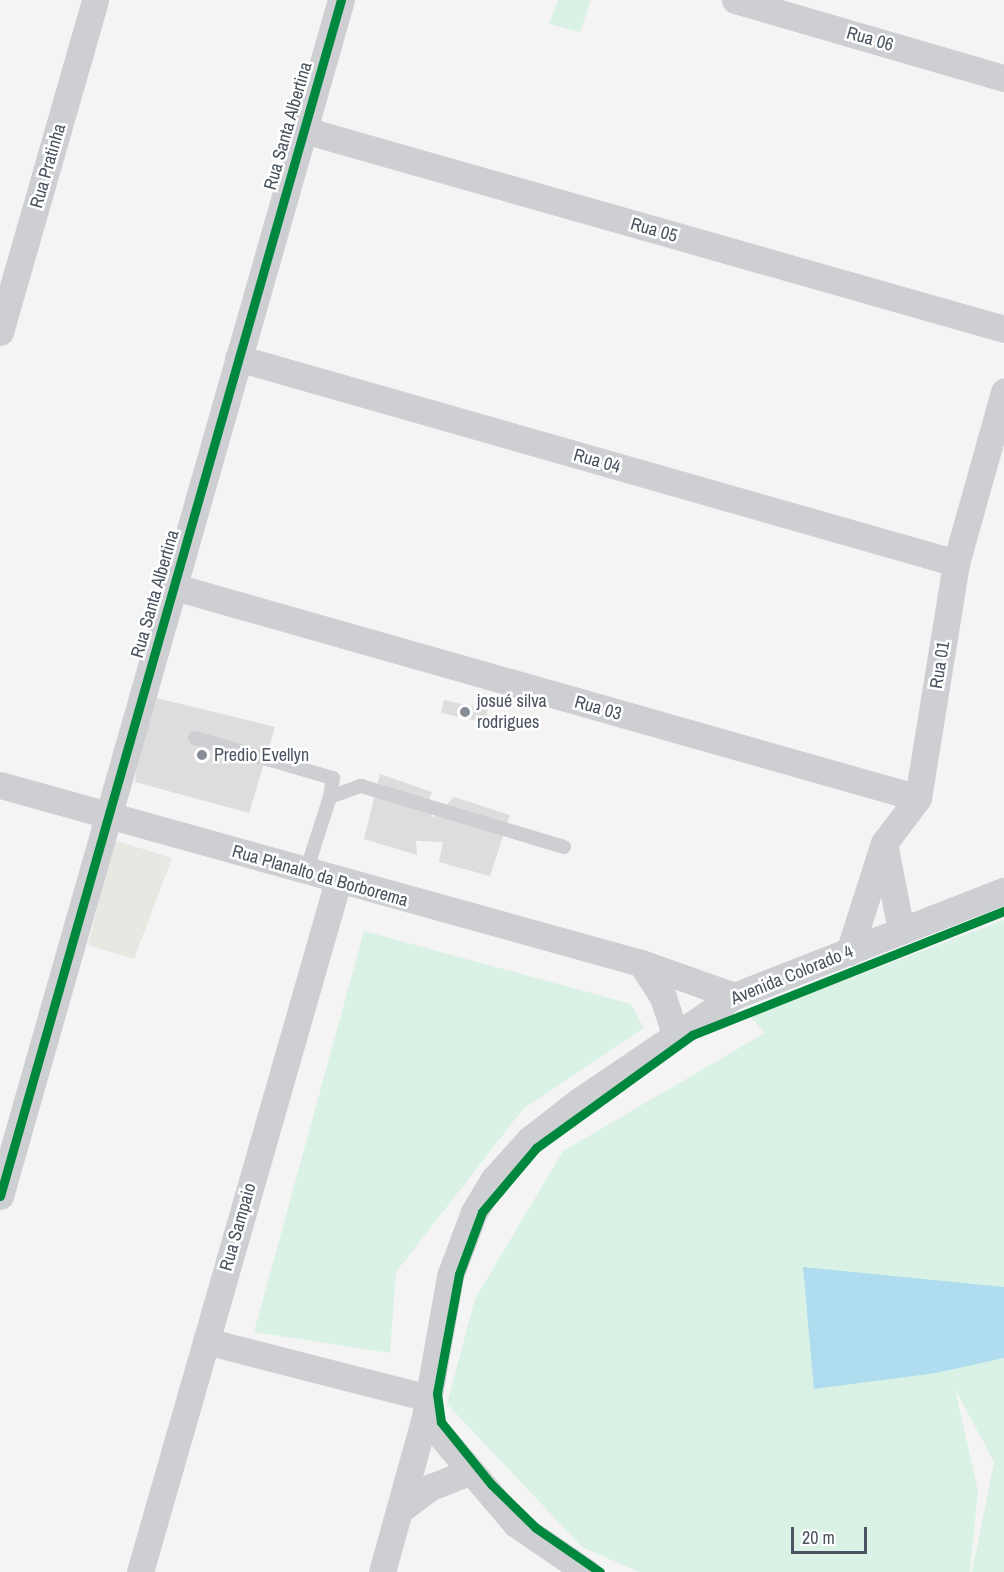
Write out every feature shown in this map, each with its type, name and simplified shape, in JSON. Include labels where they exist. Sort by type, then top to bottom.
[{"type":"street","name":"Rua Pratinha","points":[[0,332],[95,0]]},
{"type":"street","name":"Rua Santa Albertina","points":[[0,1196],[342,0]]},
{"type":"street","name":"Rua 06","points":[[735,0],[1004,78]]},
{"type":"street","name":"Rua 05","points":[[304,130],[1004,329]]},
{"type":"street","name":"Rua 04","points":[[238,358],[956,563]]},
{"type":"street","name":"Rua 01","points":[[849,952],[884,843],[918,798],[956,563],[1004,392]]},
{"type":"street","name":"Rua 03","points":[[175,587],[918,798]]},
{"type":"street","name":"Rua Planalto da Borborema","points":[[0,785],[338,881],[641,963],[734,996]]},
{"type":"street","points":[[884,843],[902,930]]},
{"type":"street","name":"Rua Sampaio","points":[[140,1572],[338,881]]},
{"type":"street","name":"Avenida Colorado 4","points":[[382,1572],[426,1407],[450,1276],[474,1212],[494,1179],[529,1140],[675,1033],[734,996],[1004,891]]},
{"type":"street","points":[[641,963],[663,997],[675,1033]]},
{"type":"street","points":[[206,1341],[426,1407],[469,1472],[516,1524],[586,1572]]},
{"type":"street","points":[[399,1510],[431,1486],[469,1472]]},
{"type":"lane","points":[[195,738],[333,778],[330,797],[306,872]]},
{"type":"lane","points":[[330,797],[361,786],[391,792],[564,847]]},
{"type":"shaded area","points":[[114,840],[172,858],[134,959],[88,945]]},
{"type":"green space","points":[[558,0],[591,0],[580,32],[549,24]]},
{"type":"green space","points":[[1004,920],[1004,1572],[972,1572],[994,1462],[955,1389],[978,1491],[970,1572],[639,1572],[582,1547],[447,1404],[475,1299],[563,1151],[765,1033],[750,1016]]},
{"type":"green space","points":[[364,931],[631,1004],[644,1028],[523,1109],[396,1272],[390,1353],[254,1332]]},
{"type":"water","points":[[803,1267],[1004,1287],[1004,1358],[936,1373],[814,1389]]},
{"type":"building","name":"Predio Evellyn","points":[[144,695],[275,727],[249,813],[135,782]]},
{"type":"building","name":"josué silva rodrigues","points":[[444,700],[488,710],[485,723],[441,713]]},
{"type":"building","points":[[380,774],[432,792],[425,808],[434,818],[454,797],[510,815],[490,876],[439,862],[443,842],[416,841],[417,855],[364,839]]},
{"type":"cycle path","points":[[0,1196],[341,0]]},
{"type":"cycle path","points":[[600,1572],[536,1528],[491,1484],[441,1422],[437,1393],[459,1274],[482,1212],[536,1148],[692,1035],[1004,911]]},
{"type":"place","name":"josué silva rodrigues","points":[[465,712]]},
{"type":"place","name":"Predio Evellyn","points":[[202,755]]}]
